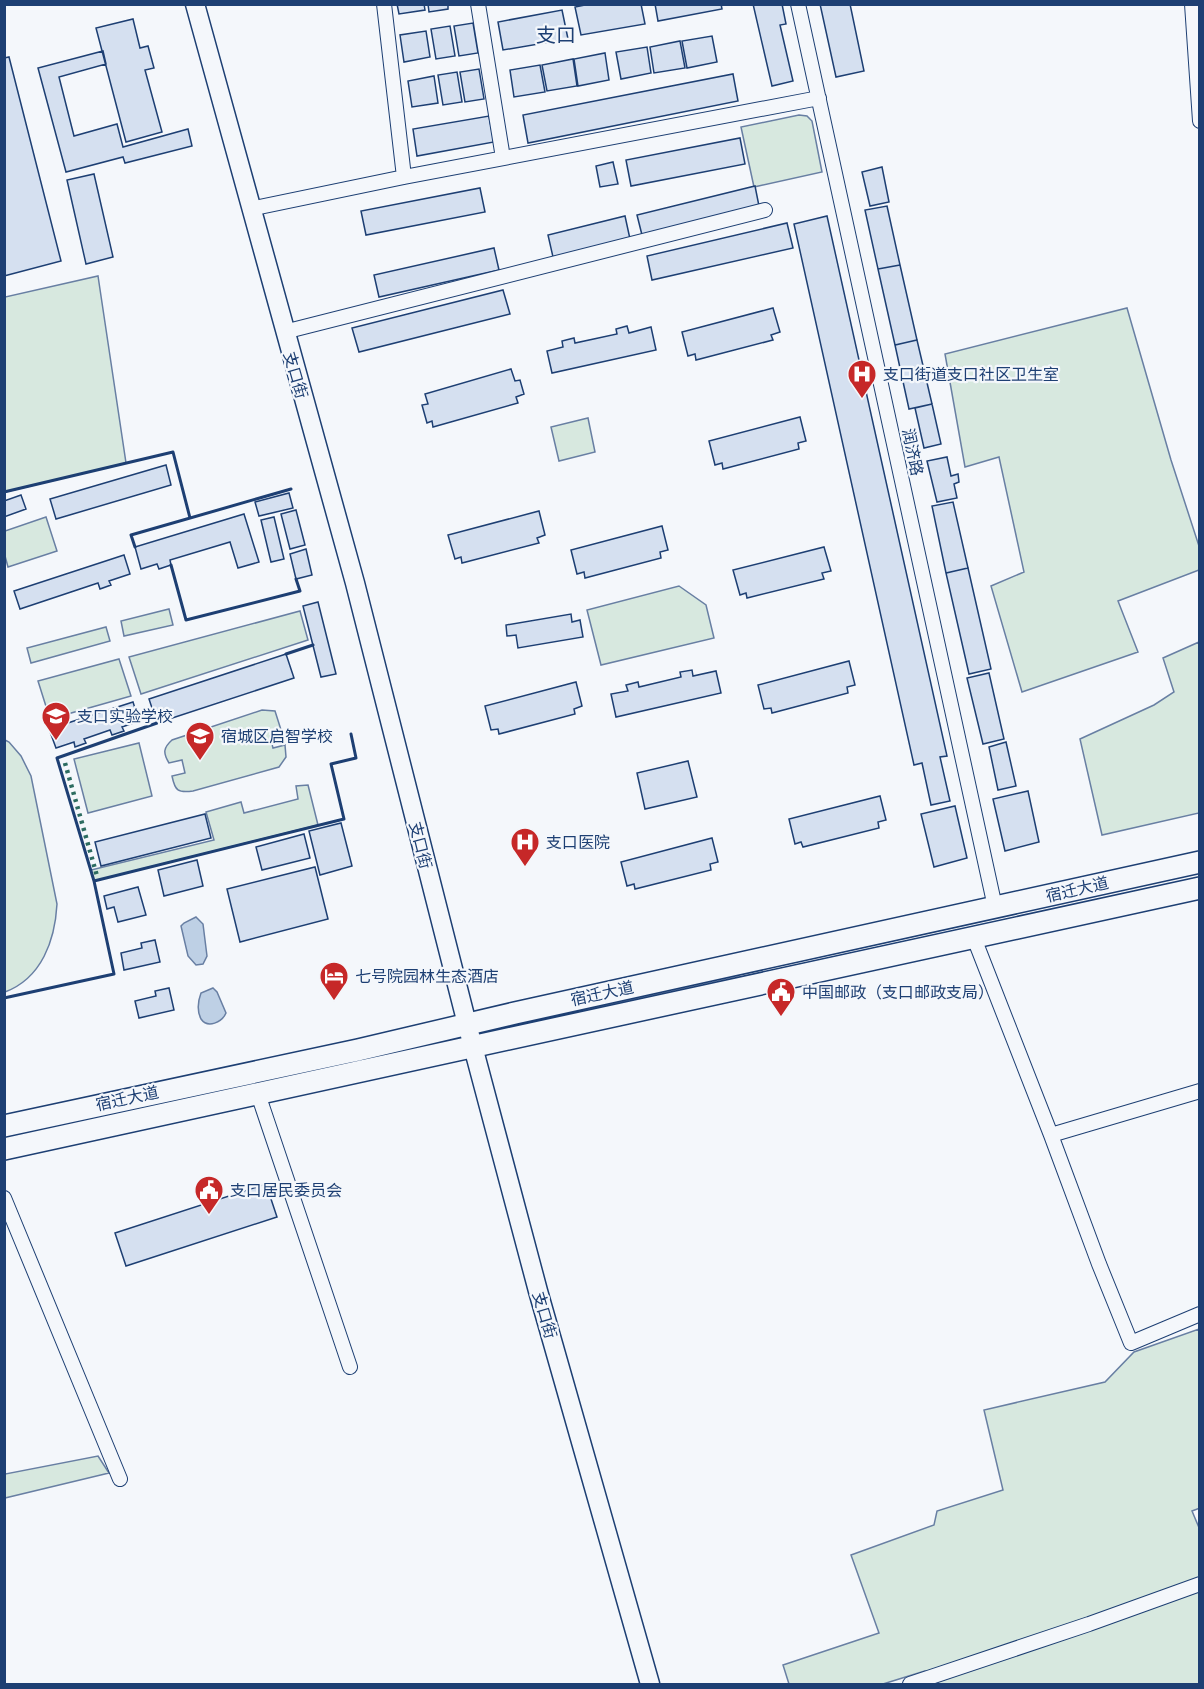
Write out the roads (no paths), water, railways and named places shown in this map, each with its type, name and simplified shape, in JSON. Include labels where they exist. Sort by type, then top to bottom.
[{"type":"main road","name":"宿迁大道","points":[[4,1126],[358,1050],[1200,861]]},
{"type":"main road","name":"宿迁大道","points":[[4,1149],[1200,888]]},
{"type":"street","name":"支口街","points":[[195,4],[355,583],[467,1024],[538,1291],[650,1684]]},
{"type":"street","points":[[384,4],[404,177]]},
{"type":"street","points":[[478,4],[503,158]]},
{"type":"street","name":"润济路","points":[[798,4],[995,907]]},
{"type":"street","points":[[1192,4],[1200,121]]},
{"type":"street","points":[[250,209],[404,177],[819,98]]},
{"type":"street","points":[[284,332],[765,210]]},
{"type":"street","points":[[974,938],[1131,1343],[1200,1314]]},
{"type":"street","points":[[1051,1135],[1200,1091]]},
{"type":"street","points":[[258,1094],[350,1367]]},
{"type":"street","points":[[4,1198],[120,1479]]},
{"type":"street","points":[[910,1684],[1200,1584]]},
{"type":"water","points":[[196,917],[203,924],[207,956],[203,964],[196,965],[188,956],[181,926]]},
{"type":"water","points":[[213,988],[226,1013],[218,1021],[207,1024],[201,1019],[199,1003],[201,993]]},
{"type":"place","name":"支口街道支口社区卫生室","points":[[862,400]]},
{"type":"place","name":"支口实验学校","points":[[56,742]]},
{"type":"place","name":"宿城区启智学校","points":[[200,762]]},
{"type":"place","name":"支口医院","points":[[525,868]]},
{"type":"place","name":"七号院园林生态酒店","points":[[334,1002]]},
{"type":"place","name":"中国邮政（支口邮政支局）","points":[[781,1018]]},
{"type":"place","name":"支口居民委员会","points":[[209,1216]]},
{"type":"district","name":"支口","points":[[556,35]]}]
